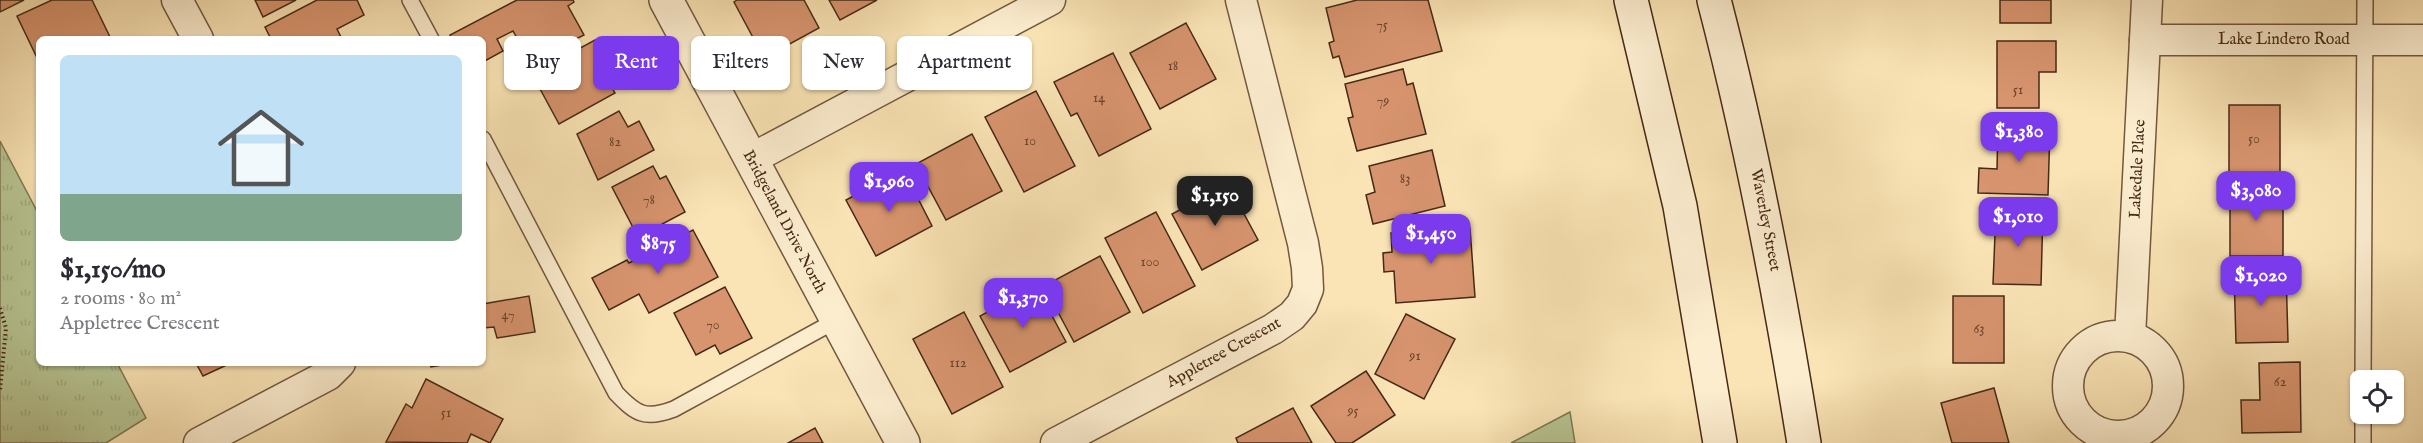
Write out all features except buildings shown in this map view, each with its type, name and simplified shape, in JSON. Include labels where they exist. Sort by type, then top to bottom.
[{"type":"main road","name":"Bridgeland Drive North","points":[[666,0],[903,443]]},
{"type":"main road","points":[[1631,0],[1680,206],[1720,443]]},
{"type":"main road","name":"Waverley Street","points":[[1714,0],[1753,159],[1804,443]]},
{"type":"street","points":[[177,0],[196,36]]},
{"type":"street","points":[[751,159],[1050,0]]},
{"type":"street","name":"Appletree Crescent","points":[[1056,443],[1273,329],[1292,316],[1305,296],[1308,288],[1304,243],[1241,0]]},
{"type":"street","name":"Lakedale Place","points":[[2130,337],[2147,0]]},
{"type":"street","name":"Lake Lindero Road","points":[[2145,40],[2423,40]]},
{"type":"street","points":[[199,443],[328,375],[336,366]]},
{"type":"lane","points":[[410,0],[429,36]]},
{"type":"lane","points":[[2363,370],[2365,0]]},
{"type":"lane","points":[[486,145],[616,393],[634,412],[656,416],[674,409],[837,320]]},
{"type":"lane","points":[[2362,443],[2363,424]]},
{"type":"path","points":[[0,308],[6,328],[0,390]]},
{"type":"green space","points":[[0,141],[36,209],[36,366],[119,366],[146,418],[106,443],[0,443]]},
{"type":"green space","points":[[1570,412],[1575,443],[1511,443]]}]
